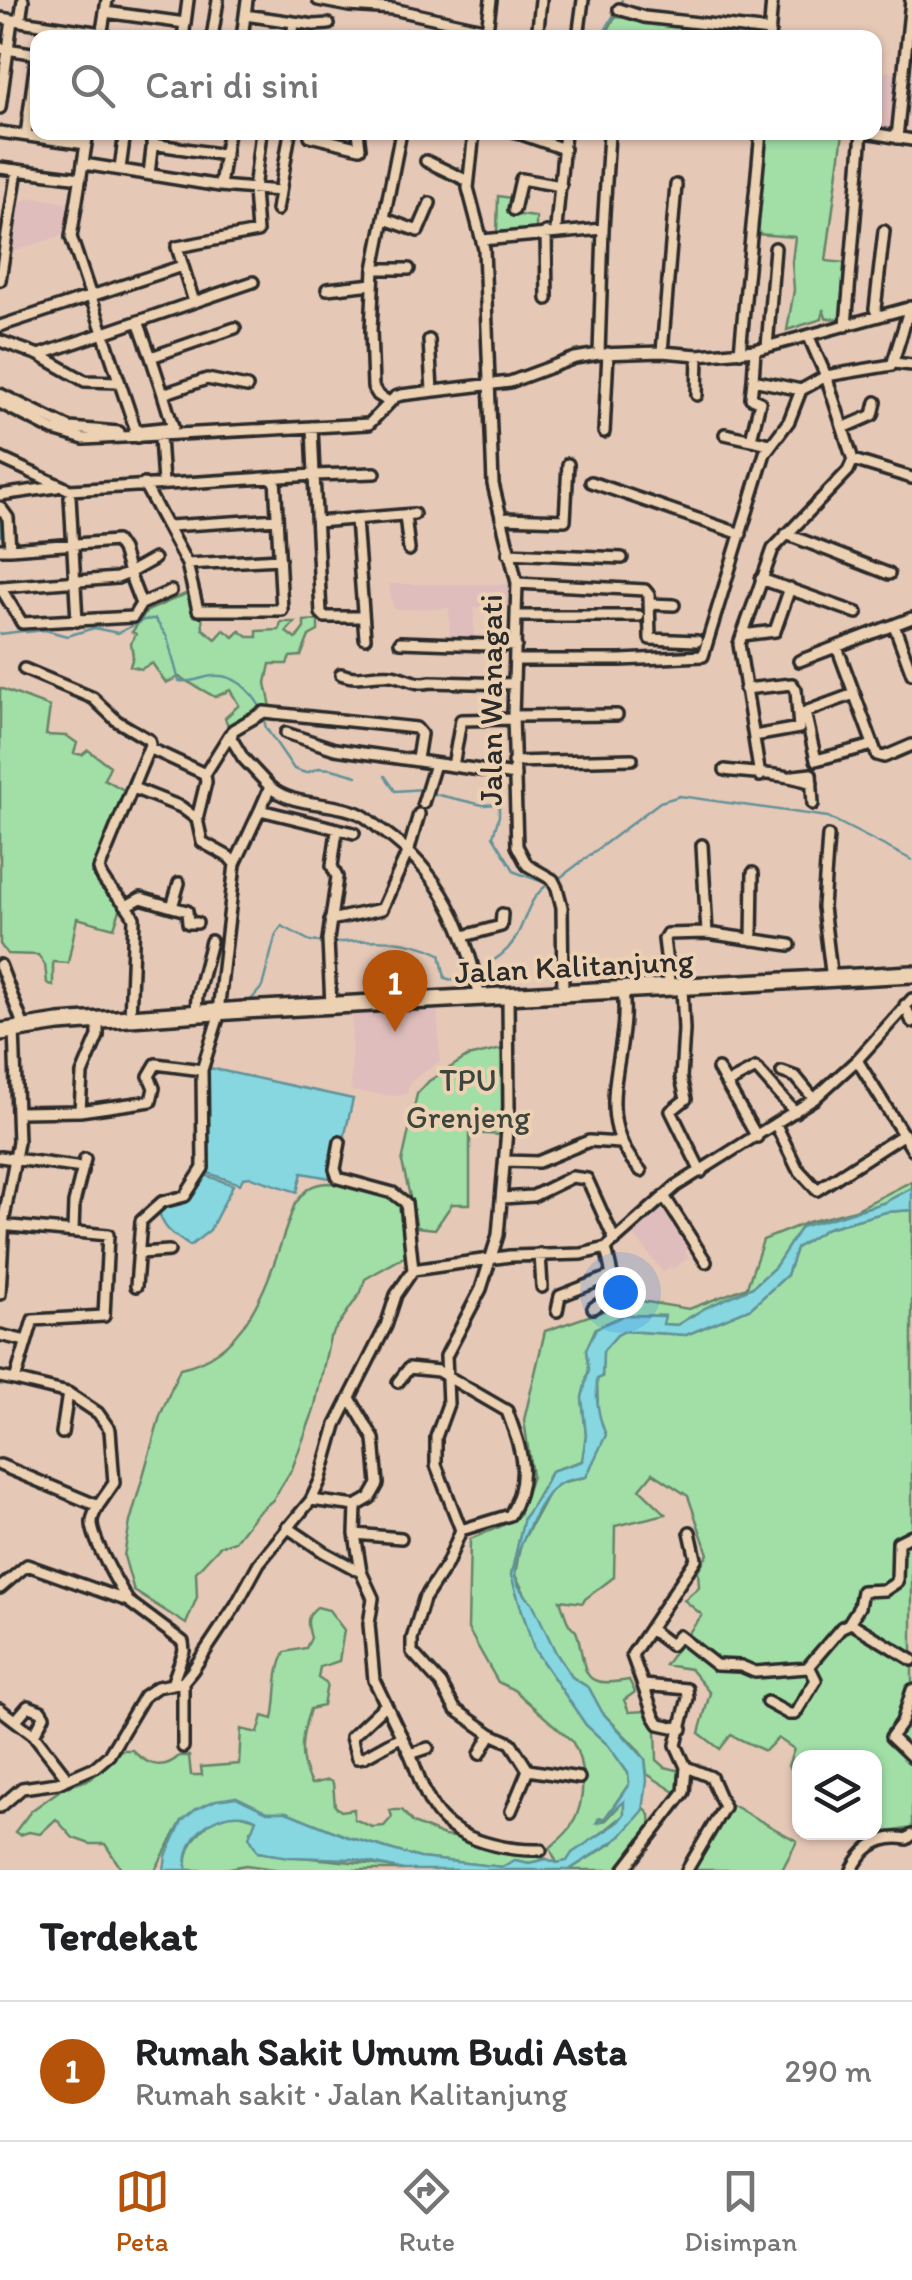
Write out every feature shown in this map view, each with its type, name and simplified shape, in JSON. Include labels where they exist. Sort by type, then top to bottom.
[{"type":"main road","name":"Jalan Kalitanjung","points":[[13,1030],[196,1013],[912,974]]},
{"type":"street","points":[[0,108],[4,49],[23,0]]},
{"type":"street","points":[[103,30],[106,0]]},
{"type":"street","points":[[184,30],[188,0]]},
{"type":"street","points":[[213,30],[218,0]]},
{"type":"street","points":[[243,30],[247,0]]},
{"type":"street","points":[[318,0],[393,9],[471,30]]},
{"type":"street","points":[[487,30],[491,0]]},
{"type":"street","points":[[537,30],[541,0]]},
{"type":"street","points":[[579,30],[583,0]]},
{"type":"street","points":[[769,30],[772,0]]},
{"type":"street","points":[[897,138],[908,87],[912,0]]},
{"type":"street","points":[[619,9],[644,17],[740,30]]},
{"type":"street","points":[[105,12],[185,23]]},
{"type":"street","points":[[245,14],[329,24]]},
{"type":"street","points":[[0,18],[55,30]]},
{"type":"street","points":[[293,30],[294,22]]},
{"type":"street","points":[[4,49],[30,53]]},
{"type":"street","points":[[26,135],[30,106]]},
{"type":"street","points":[[0,132],[30,135]]},
{"type":"street","points":[[882,135],[912,140]]},
{"type":"street","points":[[87,140],[87,164],[71,237],[137,434]]},
{"type":"street","points":[[120,169],[124,140]]},
{"type":"street","points":[[149,174],[153,140]]},
{"type":"street","points":[[161,140],[225,155]]},
{"type":"street","points":[[220,186],[227,140]]},
{"type":"street","points":[[194,302],[176,249],[257,232],[254,190],[260,140]]},
{"type":"street","points":[[277,210],[289,140]]},
{"type":"street","points":[[326,140],[360,148],[359,140]]},
{"type":"street","points":[[342,144],[343,140]]},
{"type":"street","points":[[389,402],[373,387],[372,284],[399,140]]},
{"type":"street","points":[[426,161],[468,182],[473,140]]},
{"type":"street","points":[[539,140],[564,149]]},
{"type":"street","points":[[546,299],[551,230],[565,140]]},
{"type":"street","points":[[604,432],[602,230],[609,140]]},
{"type":"street","points":[[740,352],[760,140]]},
{"type":"street","points":[[846,326],[863,140]]},
{"type":"street","points":[[87,164],[220,186],[280,191]]},
{"type":"street","points":[[0,168],[82,178]]},
{"type":"street","points":[[0,280],[5,207],[17,170]]},
{"type":"street","points":[[514,210],[521,179],[560,186]]},
{"type":"street","name":"Jalan Wanagati","points":[[468,182],[482,240],[493,484],[517,583],[517,846],[526,865],[555,884],[562,906],[562,995]]},
{"type":"street","points":[[662,352],[676,186]]},
{"type":"street","points":[[385,219],[418,231],[430,203]]},
{"type":"street","points":[[482,240],[551,230],[602,230]]},
{"type":"street","points":[[878,316],[875,309],[884,231]]},
{"type":"street","points":[[767,347],[776,248]]},
{"type":"street","points":[[0,326],[182,266]]},
{"type":"street","points":[[374,269],[409,269]]},
{"type":"street","points":[[39,355],[253,282]]},
{"type":"street","points":[[327,289],[372,284]]},
{"type":"street","points":[[0,394],[70,428],[91,432],[160,437],[369,424],[401,395],[490,385],[604,353],[698,356],[755,350],[911,307]]},
{"type":"street","points":[[894,363],[911,307]]},
{"type":"street","points":[[0,403],[66,436],[84,439],[173,427],[138,321]]},
{"type":"street","points":[[151,357],[235,328]]},
{"type":"street","points":[[760,776],[738,651],[742,634],[773,549],[848,471],[853,460],[809,337]]},
{"type":"street","points":[[428,340],[432,390]]},
{"type":"street","points":[[0,341],[39,355],[85,381],[119,382]]},
{"type":"street","points":[[751,439],[760,402],[751,398],[755,350]]},
{"type":"street","points":[[697,395],[698,356]]},
{"type":"street","points":[[753,380],[801,390],[826,376],[894,363],[912,365]]},
{"type":"street","points":[[164,394],[207,378],[247,386]]},
{"type":"street","points":[[516,660],[703,656],[770,444],[790,421],[801,390]]},
{"type":"street","points":[[843,428],[873,415],[876,402]]},
{"type":"street","points":[[312,427],[322,616],[363,617]]},
{"type":"street","points":[[726,434],[770,444]]},
{"type":"street","points":[[160,437],[163,483]]},
{"type":"street","points":[[0,458],[67,494]]},
{"type":"street","points":[[853,460],[912,478]]},
{"type":"street","points":[[503,518],[565,520],[568,464]]},
{"type":"street","points":[[0,495],[67,494],[144,484],[374,472]]},
{"type":"street","points":[[144,484],[187,564],[198,610],[282,614],[275,478]]},
{"type":"street","points":[[592,482],[741,534]]},
{"type":"street","points":[[67,494],[77,621]]},
{"type":"street","points":[[0,507],[8,518],[5,549],[116,541],[142,604]]},
{"type":"street","points":[[317,522],[410,515],[409,550]]},
{"type":"street","points":[[168,526],[278,519]]},
{"type":"street","points":[[356,520],[365,638]]},
{"type":"street","points":[[786,534],[889,574]]},
{"type":"street","points":[[508,553],[622,558]]},
{"type":"street","points":[[154,558],[117,578],[1,587],[22,622],[133,617],[142,604],[171,591]]},
{"type":"street","points":[[187,564],[280,559]]},
{"type":"street","points":[[761,579],[857,613]]},
{"type":"street","points":[[517,583],[645,590],[650,639],[697,642]]},
{"type":"street","points":[[742,634],[775,631],[790,588]]},
{"type":"street","points":[[649,604],[674,604]]},
{"type":"street","points":[[516,616],[640,616]]},
{"type":"street","points":[[799,661],[912,618]]},
{"type":"street","points":[[894,625],[912,674]]},
{"type":"street","points":[[400,642],[516,646]]},
{"type":"street","points":[[837,647],[879,757],[912,745]]},
{"type":"street","points":[[24,669],[93,698],[116,721],[149,740],[99,869],[99,875],[134,918],[130,1018]]},
{"type":"street","points":[[341,674],[358,678],[396,676],[421,684],[514,684]]},
{"type":"street","points":[[745,690],[792,684],[796,690],[798,728],[754,736]]},
{"type":"street","points":[[854,694],[805,712],[816,760],[873,745]]},
{"type":"street","points":[[235,864],[202,842],[197,819],[205,774],[230,734],[260,713],[416,728],[422,734],[417,760]]},
{"type":"street","points":[[454,766],[462,720],[617,715]]},
{"type":"street","points":[[286,733],[335,749],[514,775]]},
{"type":"street","points":[[230,734],[243,758],[270,788],[288,798],[360,813],[408,849],[457,918],[480,998]]},
{"type":"street","points":[[149,748],[205,774]]},
{"type":"street","points":[[514,762],[632,759]]},
{"type":"street","points":[[330,920],[382,910],[408,849],[434,764]]},
{"type":"street","points":[[725,770],[792,776],[812,783],[812,804]]},
{"type":"street","points":[[133,788],[181,807],[197,819]]},
{"type":"street","points":[[136,1286],[140,1222],[159,1204],[185,1196],[203,1168],[202,1070],[219,1012],[235,864],[270,788]]},
{"type":"street","points":[[260,810],[354,833]]},
{"type":"street","points":[[331,1006],[328,943],[337,877],[332,866],[337,831]]},
{"type":"street","points":[[828,836],[822,906],[832,980]]},
{"type":"street","points":[[702,846],[707,934]]},
{"type":"street","points":[[752,940],[753,873]]},
{"type":"street","points":[[172,906],[179,883]]},
{"type":"street","points":[[128,906],[140,898],[187,911],[187,922],[197,923]]},
{"type":"street","points":[[464,936],[501,926],[502,914]]},
{"type":"street","points":[[701,1172],[671,1112],[686,1099],[681,1078],[684,1030],[665,934],[707,934],[790,945]]},
{"type":"street","points":[[196,1013],[196,996],[210,941]]},
{"type":"street","points":[[0,965],[13,1030],[18,1112],[16,1158],[2,1225],[1,1288]]},
{"type":"street","points":[[624,991],[626,1014],[614,1088],[614,1118],[620,1143],[640,1171]]},
{"type":"street","points":[[508,997],[506,1162],[492,1260],[472,1310],[446,1356],[448,1404],[436,1438],[436,1466],[461,1530],[447,1564],[424,1600],[411,1646],[456,1709],[511,1744],[528,1770],[579,1778]]},
{"type":"street","points":[[908,1002],[912,1022]]},
{"type":"street","points":[[412,1270],[540,1254],[582,1254],[606,1248],[664,1196],[814,1099],[857,1060],[908,1002]]},
{"type":"street","points":[[80,1111],[82,1074],[98,1036],[98,1020]]},
{"type":"street","points":[[857,1060],[912,1148]]},
{"type":"street","points":[[18,1112],[80,1111],[150,1101],[154,1088],[149,1076],[156,1064],[202,1070]]},
{"type":"street","points":[[726,1084],[756,1068],[795,1112]]},
{"type":"street","points":[[718,1069],[756,1138]]},
{"type":"street","points":[[782,1072],[796,1077],[814,1099]]},
{"type":"street","points":[[776,1126],[798,1168],[817,1190],[904,1134]]},
{"type":"street","points":[[506,1162],[538,1162],[589,1141],[620,1143]]},
{"type":"street","points":[[184,1747],[183,1682],[236,1605],[259,1563],[310,1500],[320,1481],[336,1425],[386,1326],[396,1294],[412,1270],[406,1203],[393,1192],[338,1178],[335,1169],[340,1142]]},
{"type":"street","points":[[0,1157],[84,1163],[74,1204],[73,1230]]},
{"type":"street","points":[[502,1198],[533,1196],[572,1177],[587,1178],[614,1241]]},
{"type":"street","points":[[664,1196],[706,1262]]},
{"type":"street","points":[[2,1225],[108,1235],[104,1316],[33,1320],[15,1380]]},
{"type":"street","points":[[593,1308],[612,1295],[606,1248]]},
{"type":"street","points":[[140,1252],[169,1252]]},
{"type":"street","points":[[540,1254],[542,1287]]},
{"type":"street","points":[[557,1311],[560,1296],[612,1276]]},
{"type":"street","points":[[0,1335],[26,1340]]},
{"type":"street","points":[[398,1382],[410,1368],[447,1375],[507,1412],[524,1461],[517,1500],[510,1515],[461,1530]]},
{"type":"street","points":[[0,1377],[68,1394],[98,1413],[110,1430],[114,1482],[98,1506],[92,1526],[128,1601]]},
{"type":"street","points":[[62,1433],[68,1394]]},
{"type":"street","points":[[310,1500],[356,1506],[370,1498],[379,1477],[369,1426],[350,1398]]},
{"type":"street","points":[[0,1464],[98,1506]]},
{"type":"street","points":[[356,1506],[360,1572],[373,1598],[369,1624],[374,1680],[431,1805],[452,1827],[502,1847],[541,1850]]},
{"type":"street","points":[[287,1527],[360,1572]]},
{"type":"street","points":[[682,1729],[659,1724],[648,1706],[632,1655],[696,1559],[690,1532]]},
{"type":"street","points":[[355,1534],[401,1538]]},
{"type":"street","points":[[650,1630],[671,1645],[678,1636],[716,1665],[734,1664],[755,1672],[796,1671],[810,1666],[849,1623],[859,1607],[862,1591],[886,1590],[897,1582],[898,1542],[912,1536]]},
{"type":"street","points":[[0,1588],[27,1564],[128,1601],[183,1642],[172,1684]]},
{"type":"street","points":[[849,1623],[912,1660]]},
{"type":"street","points":[[767,1702],[788,1714],[796,1714],[816,1680],[810,1666]]},
{"type":"street","points":[[3,1801],[22,1788],[68,1778],[102,1761],[144,1696],[183,1682]]},
{"type":"street","points":[[624,1870],[682,1796],[686,1767],[677,1749],[687,1689],[644,1685]]},
{"type":"street","points":[[912,1690],[902,1722],[891,1737],[912,1757]]},
{"type":"street","points":[[386,1704],[351,1737],[356,1756],[364,1757],[402,1736]]},
{"type":"street","points":[[16,1720],[28,1706],[41,1710],[44,1716],[34,1735]]},
{"type":"street","points":[[0,1709],[34,1735],[68,1778]]},
{"type":"street","points":[[480,1754],[490,1734]]},
{"type":"street","points":[[410,1754],[428,1748]]},
{"type":"street","points":[[686,1767],[712,1778],[724,1807],[687,1870]]},
{"type":"street","points":[[511,1811],[528,1770]]},
{"type":"street","points":[[852,1870],[873,1843],[896,1837],[907,1840],[912,1835]]},
{"type":"shaded area","points":[[882,71],[904,74],[896,134],[882,132]]},
{"type":"shaded area","points":[[37,197],[73,205],[71,229],[9,253],[15,203]]},
{"type":"shaded area","points":[[389,584],[510,584],[510,605],[474,608],[474,640],[450,640],[449,608],[393,609]]},
{"type":"shaded area","points":[[437,1008],[440,1061],[410,1082],[407,1094],[351,1091],[352,1011]]},
{"type":"shaded area","points":[[663,1201],[692,1245],[685,1251],[689,1257],[663,1272],[630,1230]]},
{"type":"green space","points":[[615,17],[747,30],[608,30]]},
{"type":"green space","points":[[763,140],[842,140],[826,261],[846,263],[840,319],[826,318],[823,309],[822,319],[787,330],[794,290],[795,237],[756,234]]},
{"type":"green space","points":[[498,196],[511,198],[512,214],[536,217],[536,231],[497,233]]},
{"type":"green space","points":[[190,592],[196,614],[202,615],[203,629],[216,639],[224,630],[234,637],[240,631],[257,637],[257,631],[279,630],[281,622],[295,622],[286,632],[296,639],[304,621],[318,620],[318,631],[309,636],[301,656],[290,657],[287,664],[270,664],[266,683],[271,707],[229,728],[225,718],[239,705],[230,690],[215,697],[179,677],[166,683],[152,663],[141,669],[130,666],[131,643],[136,634],[132,632],[147,611]]},
{"type":"green space","points":[[0,688],[50,707],[46,735],[67,736],[77,743],[74,753],[82,755],[88,750],[110,766],[104,779],[124,790],[92,874],[122,904],[114,928],[77,918],[68,963],[53,962],[53,986],[47,983],[45,965],[38,955],[7,954],[0,944]]},
{"type":"green space","name":"TPU Grenjeng","points":[[502,1049],[502,1135],[470,1133],[470,1204],[452,1204],[435,1229],[417,1227],[402,1162],[417,1094],[429,1081],[467,1057]]},
{"type":"green space","points":[[912,1181],[912,1188],[883,1203],[801,1227],[775,1267],[753,1287],[677,1325],[662,1324],[664,1316],[625,1315],[596,1328],[586,1350],[589,1369],[582,1398],[586,1435],[582,1461],[551,1471],[524,1518],[511,1575],[534,1649],[586,1725],[608,1745],[628,1773],[629,1784],[605,1818],[597,1822],[606,1820],[624,1801],[624,1815],[567,1861],[557,1863],[550,1848],[572,1825],[582,1794],[577,1750],[572,1741],[514,1690],[498,1682],[468,1629],[470,1539],[519,1515],[532,1476],[524,1420],[545,1331],[635,1300],[689,1309],[747,1287],[763,1240],[808,1222],[855,1210]]},
{"type":"green space","points":[[331,1183],[391,1197],[404,1208],[409,1254],[365,1279],[361,1292],[330,1337],[314,1410],[292,1469],[273,1500],[235,1541],[220,1546],[196,1572],[197,1597],[186,1624],[134,1591],[124,1556],[160,1416],[180,1368],[205,1359],[226,1345],[243,1326],[268,1280],[298,1200],[313,1186]]},
{"type":"green space","points":[[912,1210],[912,1828],[882,1833],[882,1750],[794,1750],[778,1738],[765,1751],[731,1735],[720,1749],[699,1733],[710,1693],[690,1669],[665,1665],[702,1615],[684,1600],[699,1587],[698,1570],[708,1554],[688,1496],[653,1473],[640,1489],[666,1514],[615,1526],[614,1577],[583,1603],[560,1600],[577,1633],[589,1676],[602,1682],[629,1680],[635,1692],[624,1700],[629,1712],[646,1711],[656,1730],[657,1760],[665,1767],[681,1771],[678,1794],[647,1774],[645,1759],[636,1747],[602,1712],[589,1688],[572,1677],[515,1575],[520,1546],[549,1492],[560,1483],[586,1477],[605,1436],[598,1416],[597,1379],[602,1377],[603,1351],[617,1335],[625,1331],[686,1335],[751,1308],[787,1275],[796,1248],[827,1228],[886,1212]]},
{"type":"green space","points":[[317,1607],[329,1610],[344,1630],[339,1661],[320,1667],[318,1678],[327,1684],[323,1706],[310,1709],[304,1728],[302,1756],[311,1784],[328,1780],[333,1783],[335,1806],[341,1811],[354,1809],[354,1819],[372,1827],[384,1826],[392,1817],[390,1810],[402,1810],[413,1823],[444,1836],[547,1859],[529,1863],[515,1860],[502,1867],[420,1858],[348,1837],[286,1812],[267,1812],[236,1797],[182,1821],[155,1870],[122,1870],[105,1844],[73,1838],[56,1819],[40,1834],[15,1832],[31,1811],[63,1788],[91,1779],[121,1750],[132,1750],[160,1765],[189,1756],[191,1775],[202,1775],[201,1767],[239,1764],[241,1729],[258,1733],[263,1716],[273,1719],[285,1652],[306,1648],[311,1638],[309,1617]]},
{"type":"green space","points":[[730,1804],[797,1841],[782,1870],[693,1870]]},
{"type":"green space","points":[[643,1806],[650,1815],[651,1829],[620,1870],[569,1870],[614,1842]]},
{"type":"green space","points":[[236,1813],[256,1819],[250,1831],[258,1852],[404,1870],[281,1870],[246,1865],[187,1870],[189,1850],[200,1832],[217,1819]]},
{"type":"water","points":[[205,1067],[353,1099],[343,1143],[337,1143],[330,1178],[302,1173],[297,1192],[251,1177],[243,1178],[240,1184],[205,1172],[209,1142]]},
{"type":"water","points":[[202,1174],[233,1185],[210,1230],[190,1246],[169,1230],[158,1207],[178,1201]]},
{"type":"water","points":[[912,1188],[912,1210],[886,1212],[827,1228],[796,1248],[787,1275],[751,1308],[686,1335],[625,1331],[603,1351],[597,1394],[606,1435],[586,1477],[561,1483],[544,1500],[521,1545],[515,1575],[572,1677],[589,1688],[602,1712],[645,1759],[643,1811],[620,1837],[569,1870],[404,1870],[353,1859],[258,1852],[249,1837],[256,1819],[230,1815],[197,1834],[187,1857],[187,1870],[164,1870],[182,1821],[216,1800],[236,1797],[267,1812],[286,1812],[348,1837],[420,1858],[502,1867],[515,1860],[567,1861],[572,1853],[617,1823],[624,1814],[624,1801],[608,1815],[629,1784],[628,1773],[608,1745],[586,1725],[534,1649],[511,1575],[524,1517],[551,1471],[583,1461],[586,1435],[582,1398],[589,1369],[586,1350],[596,1328],[625,1315],[665,1316],[663,1324],[677,1325],[753,1287],[775,1267],[801,1227],[883,1203]]},
{"type":"waterway","points":[[605,30],[622,0]]},
{"type":"waterway","points":[[534,20],[536,6]]},
{"type":"waterway","points":[[0,514],[0,536]]},
{"type":"waterway","points":[[0,598],[14,618]]},
{"type":"waterway","points":[[18,624],[26,632],[45,630],[67,636],[94,628],[118,633],[155,619],[167,637],[179,681],[228,678],[247,690],[261,708]]},
{"type":"waterway","points":[[0,634],[23,631]]},
{"type":"waterway","points":[[263,716],[266,728],[294,769],[306,773],[332,769],[357,776]]},
{"type":"waterway","points":[[385,776],[395,791],[424,789]]},
{"type":"waterway","points":[[434,794],[483,805],[499,804],[493,836],[515,872],[546,883]]},
{"type":"waterway","points":[[557,880],[660,802],[680,796],[828,817],[912,860]]},
{"type":"waterway","points":[[487,964],[511,945],[532,902],[550,883]]},
{"type":"waterway","points":[[250,1001],[262,987],[276,934],[282,926],[310,941],[326,943]]},
{"type":"waterway","points":[[334,943],[401,942],[440,954],[445,978],[452,980],[470,972]]},
{"type":"place","name":"Rumah Sakit Umum Budi Asta","points":[[395,1032]]}]
